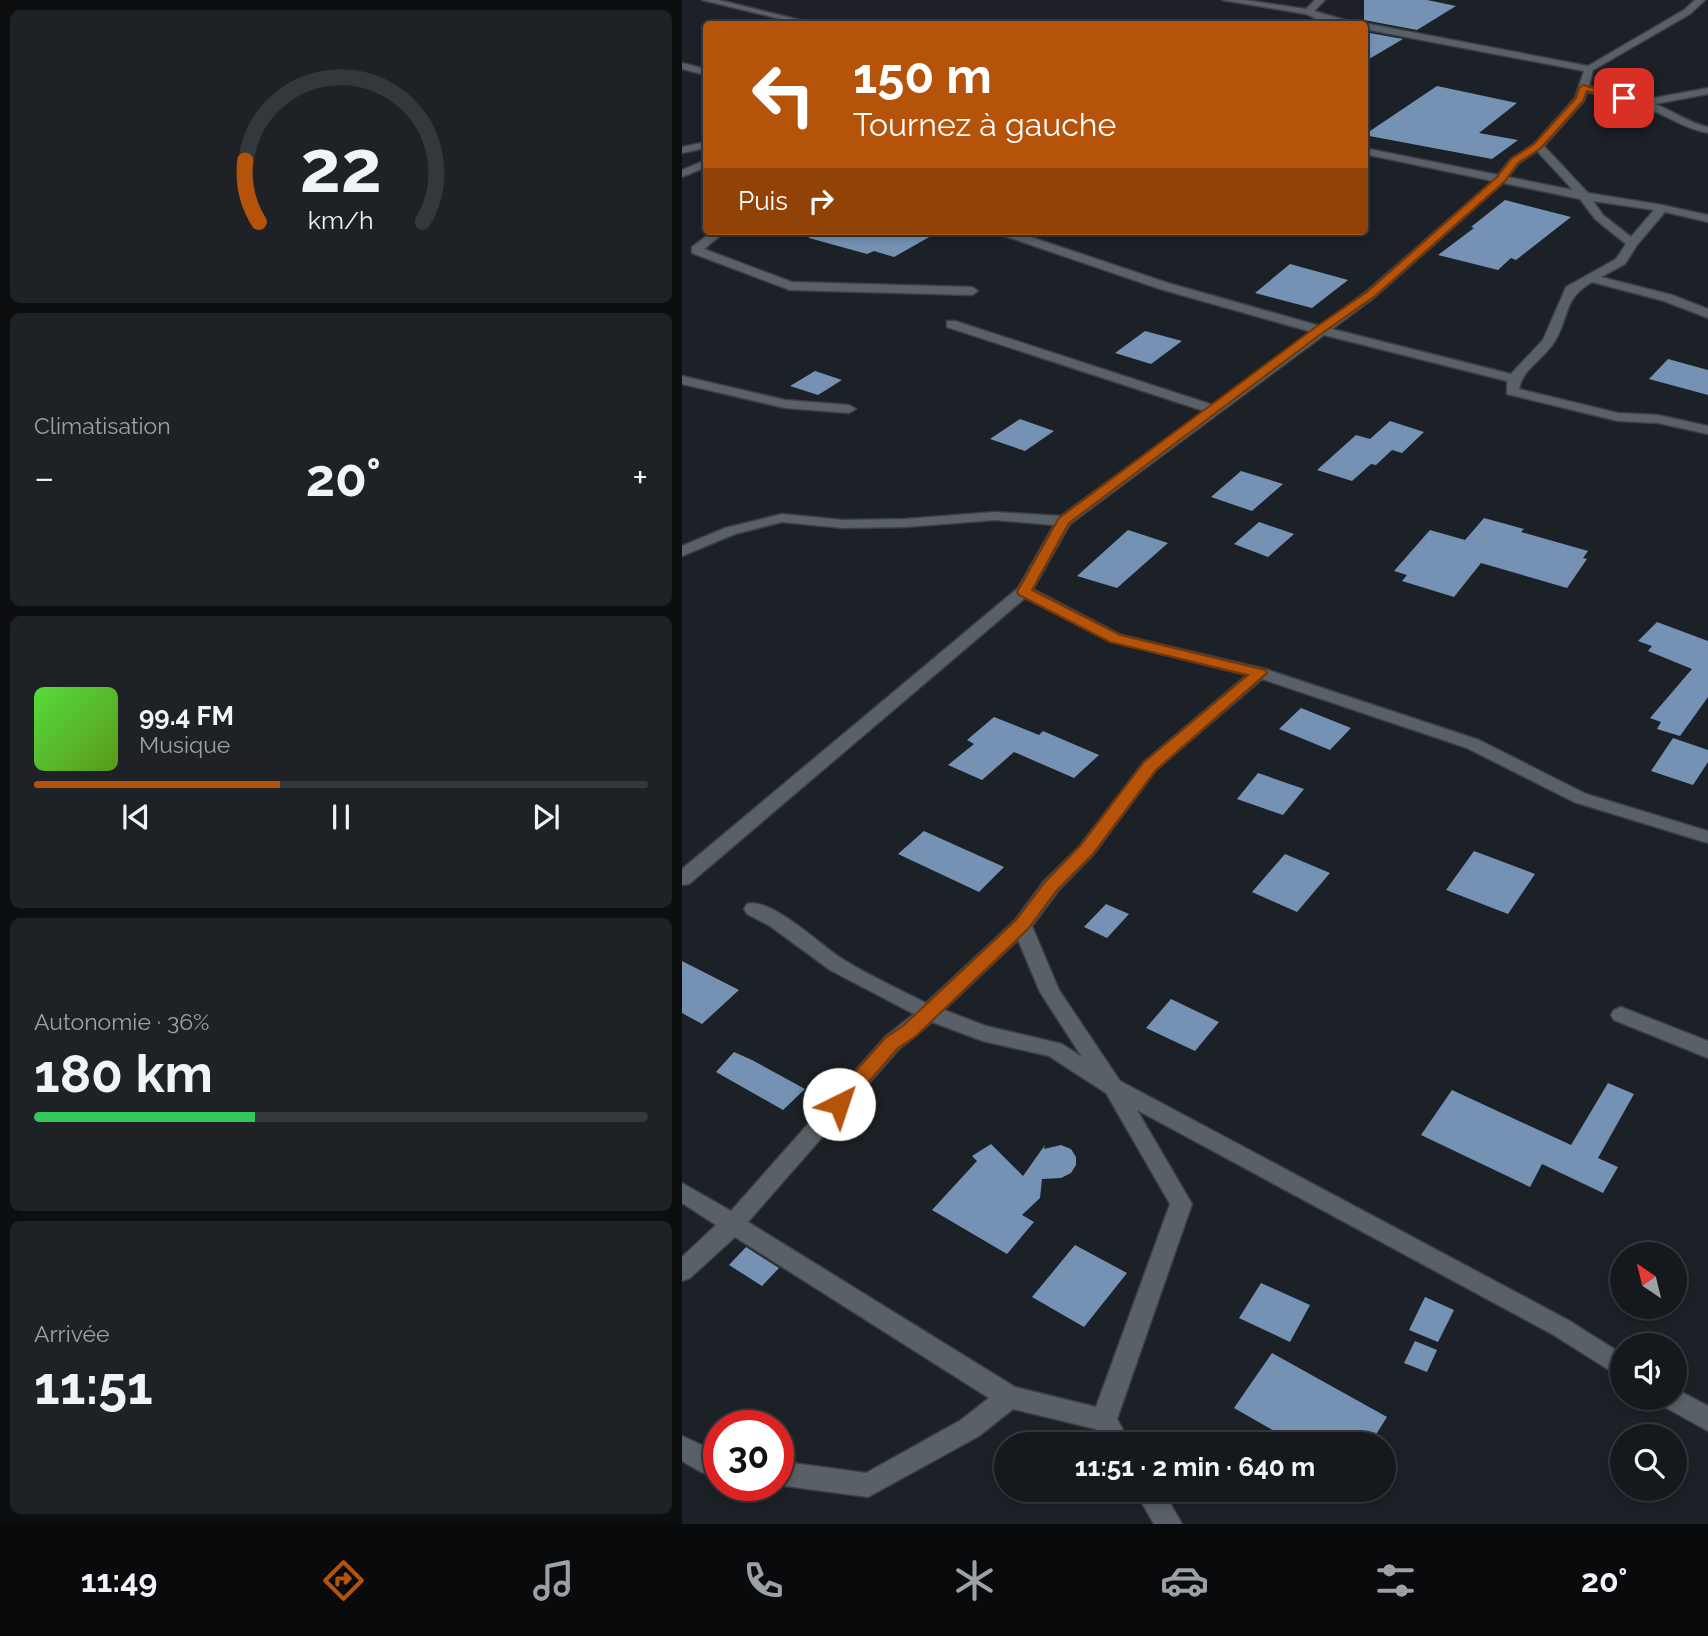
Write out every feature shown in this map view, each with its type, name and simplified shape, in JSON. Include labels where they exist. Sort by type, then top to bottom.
[{"type":"street","points":[[707,0],[798,21]]},
{"type":"street","points":[[1227,0],[1308,12],[1322,19],[1335,21]]},
{"type":"street","points":[[1308,12],[1320,0]]},
{"type":"street","points":[[682,879],[1024,592],[1064,521],[1317,331],[1371,294],[1501,179],[1514,161],[1538,146],[1580,99],[1589,69],[1697,4],[1708,9]]},
{"type":"street","points":[[1368,27],[1589,69]]},
{"type":"street","points":[[682,66],[703,71]]},
{"type":"street","points":[[1583,88],[1643,103],[1677,116],[1692,127],[1708,130]]},
{"type":"street","points":[[1643,103],[1708,91]]},
{"type":"street","points":[[682,150],[703,146]]},
{"type":"street","points":[[1538,146],[1584,196],[1599,217],[1632,243]]},
{"type":"street","points":[[1368,152],[1708,219]]},
{"type":"street","points":[[682,173],[703,164]]},
{"type":"street","points":[[1662,208],[1632,243],[1621,261],[1570,290],[1549,341],[1514,379],[1512,391],[1618,417],[1658,419],[1708,430]]},
{"type":"street","points":[[696,250],[715,235]]},
{"type":"street","points":[[1009,235],[1087,258],[1151,282],[1317,331],[1514,379]]},
{"type":"street","points":[[682,246],[790,286],[972,291]]},
{"type":"street","points":[[1588,278],[1668,298],[1708,314]]},
{"type":"street","points":[[951,324],[1213,409]]},
{"type":"street","points":[[682,380],[785,404],[849,410]]},
{"type":"street","points":[[682,551],[730,531],[782,518],[844,524],[905,523],[995,516],[1064,521]]},
{"type":"street","points":[[1024,592],[1115,638],[1259,673],[1473,744],[1580,798],[1696,835],[1708,836]]},
{"type":"street","points":[[682,1271],[732,1224],[892,1043],[909,1031],[1022,925],[1051,886],[1086,850],[1150,766],[1259,673]]},
{"type":"street","points":[[754,909],[777,921],[837,965],[927,1012],[983,1033],[1055,1050],[1113,1087],[1400,1239],[1560,1327],[1610,1359]]},
{"type":"street","points":[[1022,925],[1050,992],[1113,1087],[1181,1204],[1104,1420]]},
{"type":"street","points":[[1621,1015],[1708,1050]]},
{"type":"street","points":[[682,1192],[1009,1397],[1104,1420],[1112,1432]]},
{"type":"street","points":[[794,1475],[868,1485],[970,1428],[1009,1397]]},
{"type":"street","points":[[1687,1407],[1708,1420]]},
{"type":"street","points":[[682,1448],[703,1460]]},
{"type":"street","points":[[1155,1502],[1169,1524]]},
{"type":"building","points":[[1364,0],[1427,0],[1456,6],[1417,30],[1364,20]]},
{"type":"building","points":[[1368,33],[1403,39],[1368,60]]},
{"type":"building","points":[[1437,86],[1517,103],[1479,133],[1518,140],[1492,159],[1368,136],[1368,132]]},
{"type":"building","points":[[1505,200],[1571,217],[1516,260],[1511,258],[1498,270],[1438,255],[1474,228],[1471,227]]},
{"type":"building","points":[[809,235],[933,235],[894,257],[874,251],[867,254],[809,238]]},
{"type":"building","points":[[1290,264],[1348,280],[1312,308],[1255,293]]},
{"type":"building","points":[[1145,331],[1182,341],[1151,364],[1115,353]]},
{"type":"building","points":[[1668,359],[1708,370],[1708,395],[1649,379]]},
{"type":"building","points":[[815,371],[842,380],[818,395],[790,386]]},
{"type":"building","points":[[1020,419],[1054,431],[1025,451],[990,439]]},
{"type":"building","points":[[1390,421],[1424,432],[1402,453],[1392,450],[1352,481],[1317,470],[1356,435],[1370,439]]},
{"type":"building","points":[[1241,471],[1283,484],[1252,511],[1211,497]]},
{"type":"building","points":[[1484,518],[1524,529],[1521,532],[1588,551],[1583,558],[1587,559],[1567,588],[1481,563],[1454,597],[1402,581],[1407,575],[1394,571],[1430,530],[1465,540]]},
{"type":"building","points":[[1259,522],[1294,534],[1268,557],[1234,544]]},
{"type":"building","points":[[1128,530],[1168,543],[1117,588],[1077,576]]},
{"type":"building","points":[[1657,622],[1708,641],[1708,697],[1680,736],[1657,729],[1661,722],[1650,718],[1692,669],[1648,651],[1652,646],[1638,641]]},
{"type":"building","points":[[1301,708],[1351,728],[1330,750],[1279,729]]},
{"type":"building","points":[[994,717],[1039,735],[1043,731],[1099,755],[1074,778],[1014,752],[982,780],[948,765],[974,744],[967,740]]},
{"type":"building","points":[[1673,738],[1708,750],[1708,762],[1693,785],[1651,771]]},
{"type":"building","points":[[1258,773],[1304,789],[1283,815],[1237,799]]},
{"type":"building","points":[[924,831],[1004,867],[979,892],[898,854]]},
{"type":"building","points":[[1474,851],[1535,874],[1508,914],[1446,890]]},
{"type":"building","points":[[1285,854],[1330,873],[1297,912],[1252,892]]},
{"type":"building","points":[[1106,904],[1129,914],[1107,938],[1084,927]]},
{"type":"building","points":[[682,961],[739,990],[702,1024],[682,1013]]},
{"type":"building","points":[[1171,999],[1219,1022],[1195,1051],[1146,1028]]},
{"type":"building","points":[[734,1052],[805,1089],[783,1110],[716,1072]]},
{"type":"building","points":[[1608,1083],[1634,1094],[1598,1158],[1618,1167],[1603,1193],[1542,1164],[1530,1187],[1421,1135],[1452,1090],[1571,1145]]},
{"type":"building","points":[[991,1144],[1023,1176],[1045,1145],[1044,1149],[1061,1145],[1071,1149],[1076,1157],[1076,1165],[1071,1173],[1061,1178],[1042,1179],[1040,1198],[1022,1215],[1034,1222],[1007,1254],[932,1210],[977,1161],[972,1156]]},
{"type":"building","points":[[1075,1245],[1127,1273],[1084,1327],[1032,1297]]},
{"type":"building","points":[[746,1247],[779,1268],[762,1286],[729,1265]]},
{"type":"building","points":[[1261,1283],[1310,1305],[1290,1342],[1239,1318]]},
{"type":"building","points":[[1425,1297],[1454,1310],[1438,1342],[1409,1330]]},
{"type":"building","points":[[1415,1341],[1437,1350],[1427,1372],[1404,1363]]},
{"type":"building","points":[[1272,1353],[1387,1417],[1378,1432],[1276,1432],[1234,1408]]},
{"type":"route","points":[[839,1104],[892,1043],[909,1031],[1022,925],[1051,886],[1086,850],[1150,766],[1259,673],[1115,638],[1024,592],[1064,521],[1317,331],[1371,294],[1501,179],[1514,161],[1538,146],[1580,99],[1583,88],[1624,98]]}]
